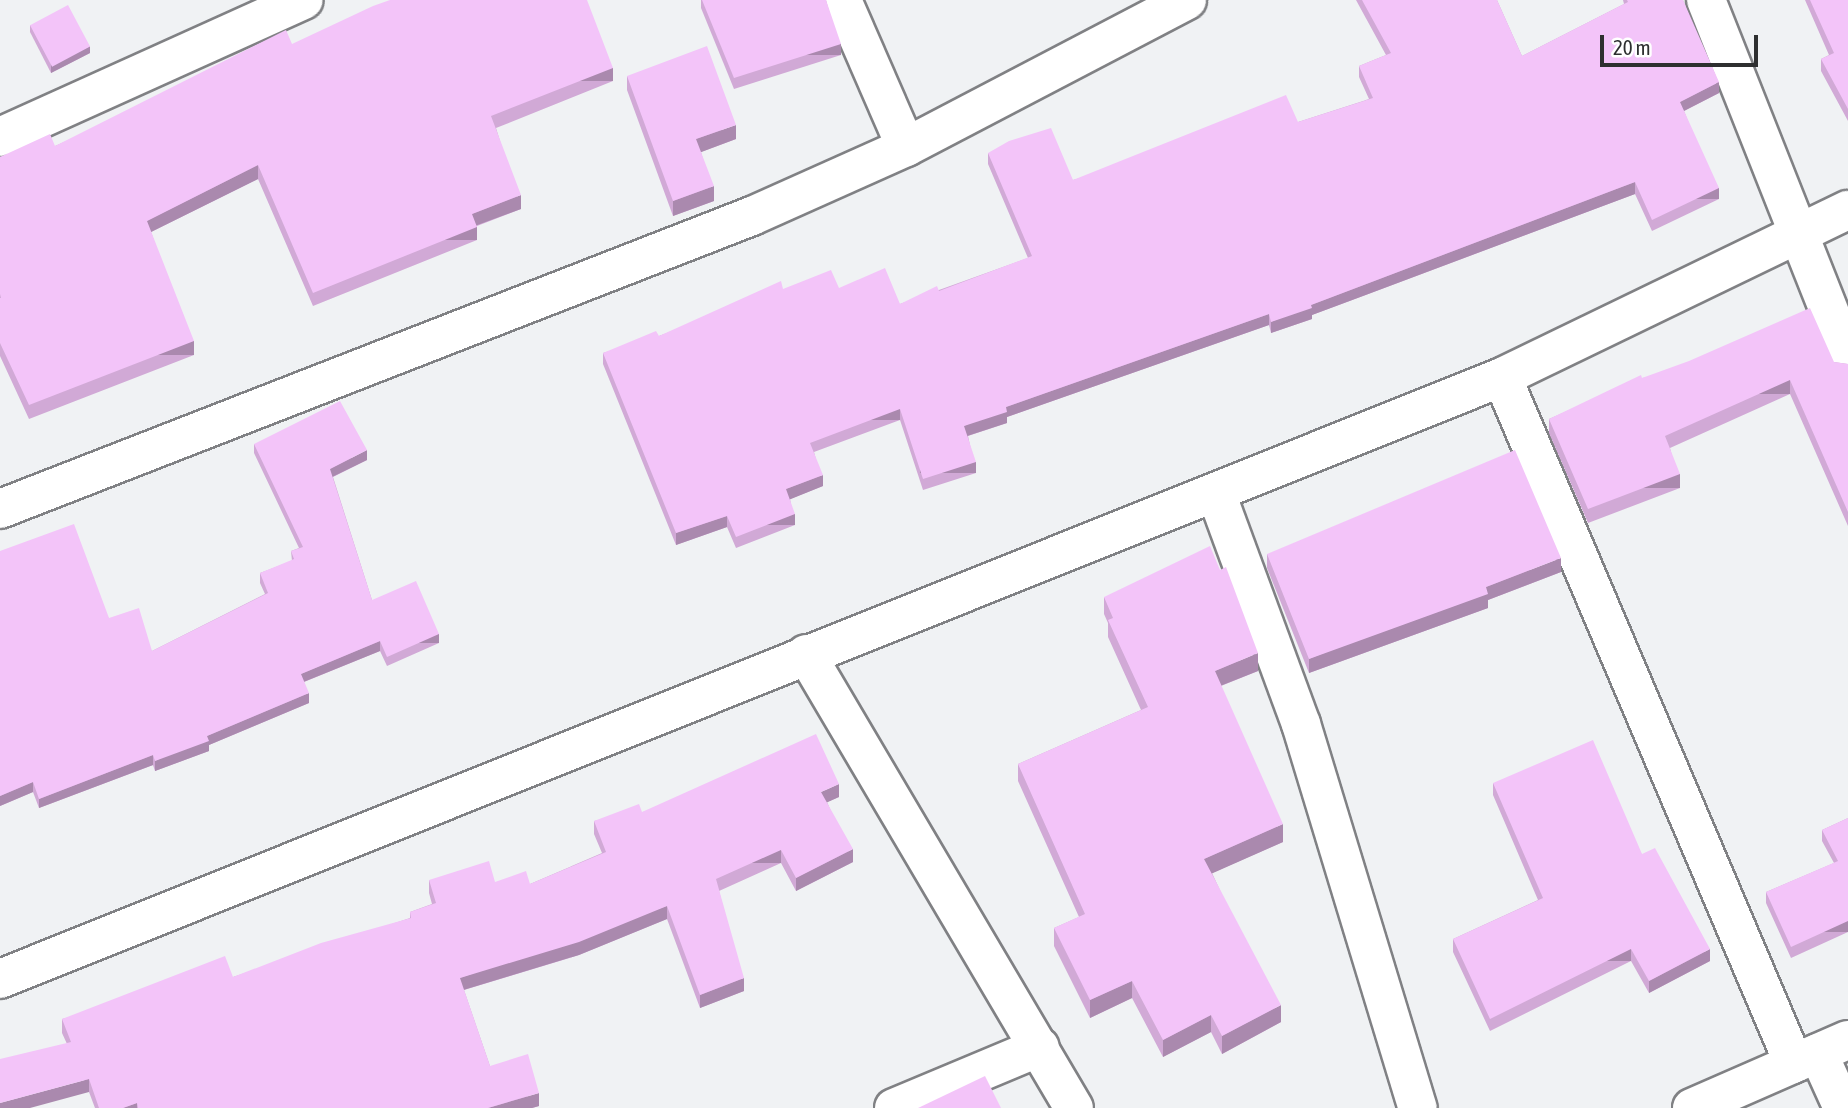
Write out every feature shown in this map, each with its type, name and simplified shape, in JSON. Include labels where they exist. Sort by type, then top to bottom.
[{"type":"street","points":[[3,128],[304,0]]},
{"type":"street","points":[[842,0],[906,147]]},
{"type":"street","points":[[0,509],[752,216],[906,147],[1187,0]]},
{"type":"street","points":[[1706,0],[1848,359]]},
{"type":"street","points":[[0,979],[1502,377],[1848,210]]},
{"type":"street","points":[[1502,377],[1820,1052],[1843,1108]]},
{"type":"street","points":[[1216,492],[1301,724],[1418,1108]]},
{"type":"street","points":[[806,654],[1074,1108]]},
{"type":"street","points":[[894,1108],[1040,1047]]},
{"type":"street","points":[[1692,1108],[1820,1052]]},
{"type":"building","points":[[390,0],[587,0],[613,68],[491,116],[521,195],[472,214],[477,227],[313,293],[258,165],[147,221],[194,341],[29,405],[0,343],[0,157],[50,134],[55,146],[286,30],[292,44]]},
{"type":"building","points":[[702,0],[826,0],[841,44],[734,78]]},
{"type":"building","points":[[1362,0],[1497,0],[1522,56],[1628,2],[1627,0],[1683,0],[1719,82],[1680,102],[1719,188],[1652,220],[1635,182],[1311,305],[1312,308],[1271,322],[1269,314],[1006,407],[1007,412],[964,426],[976,462],[923,479],[900,409],[810,443],[823,475],[786,489],[795,514],[736,537],[727,516],[676,533],[603,353],[656,331],[659,336],[781,281],[783,289],[831,270],[839,288],[885,268],[900,304],[937,286],[939,291],[1032,256],[988,153],[1009,141],[1051,128],[1073,180],[1286,95],[1298,122],[1373,98],[1359,66],[1391,53]]},
{"type":"building","points":[[1810,0],[1848,0],[1848,109],[1821,59],[1834,53]]},
{"type":"building","points":[[68,5],[90,46],[52,67],[30,25]]},
{"type":"building","points":[[707,46],[736,125],[696,139],[714,186],[673,201],[627,76]]},
{"type":"building","points":[[1810,308],[1834,362],[1848,364],[1848,512],[1790,380],[1665,436],[1680,474],[1588,509],[1549,419],[1641,375],[1642,378],[1689,361]]},
{"type":"building","points":[[340,401],[367,450],[330,469],[372,600],[416,581],[439,634],[387,657],[380,641],[301,674],[309,693],[207,736],[209,741],[155,761],[153,755],[39,799],[33,782],[0,796],[0,551],[74,524],[109,618],[139,608],[152,651],[268,593],[260,573],[294,559],[291,551],[303,547],[254,444]]},
{"type":"building","points":[[1515,450],[1561,558],[1486,587],[1488,594],[1309,659],[1267,554]]},
{"type":"building","points":[[1210,546],[1220,570],[1226,567],[1258,653],[1215,671],[1283,824],[1204,859],[1281,1005],[1222,1036],[1211,1015],[1163,1040],[1132,981],[1090,1000],[1054,928],[1085,914],[1018,764],[1148,707],[1108,620],[1113,618],[1104,597]]},
{"type":"building","points":[[816,734],[839,784],[821,792],[853,849],[796,878],[781,850],[716,879],[744,978],[700,995],[667,906],[579,942],[460,978],[490,1066],[528,1054],[539,1093],[488,1108],[138,1108],[137,1103],[123,1108],[99,1108],[89,1079],[0,1103],[0,1059],[71,1042],[62,1019],[225,956],[233,977],[321,943],[411,918],[410,912],[436,903],[429,880],[489,861],[495,882],[526,871],[530,884],[606,852],[594,821],[639,804],[642,812]]},
{"type":"building","points":[[1593,740],[1642,854],[1655,848],[1710,949],[1649,981],[1631,949],[1490,1019],[1453,939],[1543,898],[1493,783]]},
{"type":"building","points":[[1848,818],[1848,921],[1791,947],[1766,892],[1838,861],[1822,830]]},
{"type":"building","points":[[985,1076],[1001,1108],[918,1108]]}]
